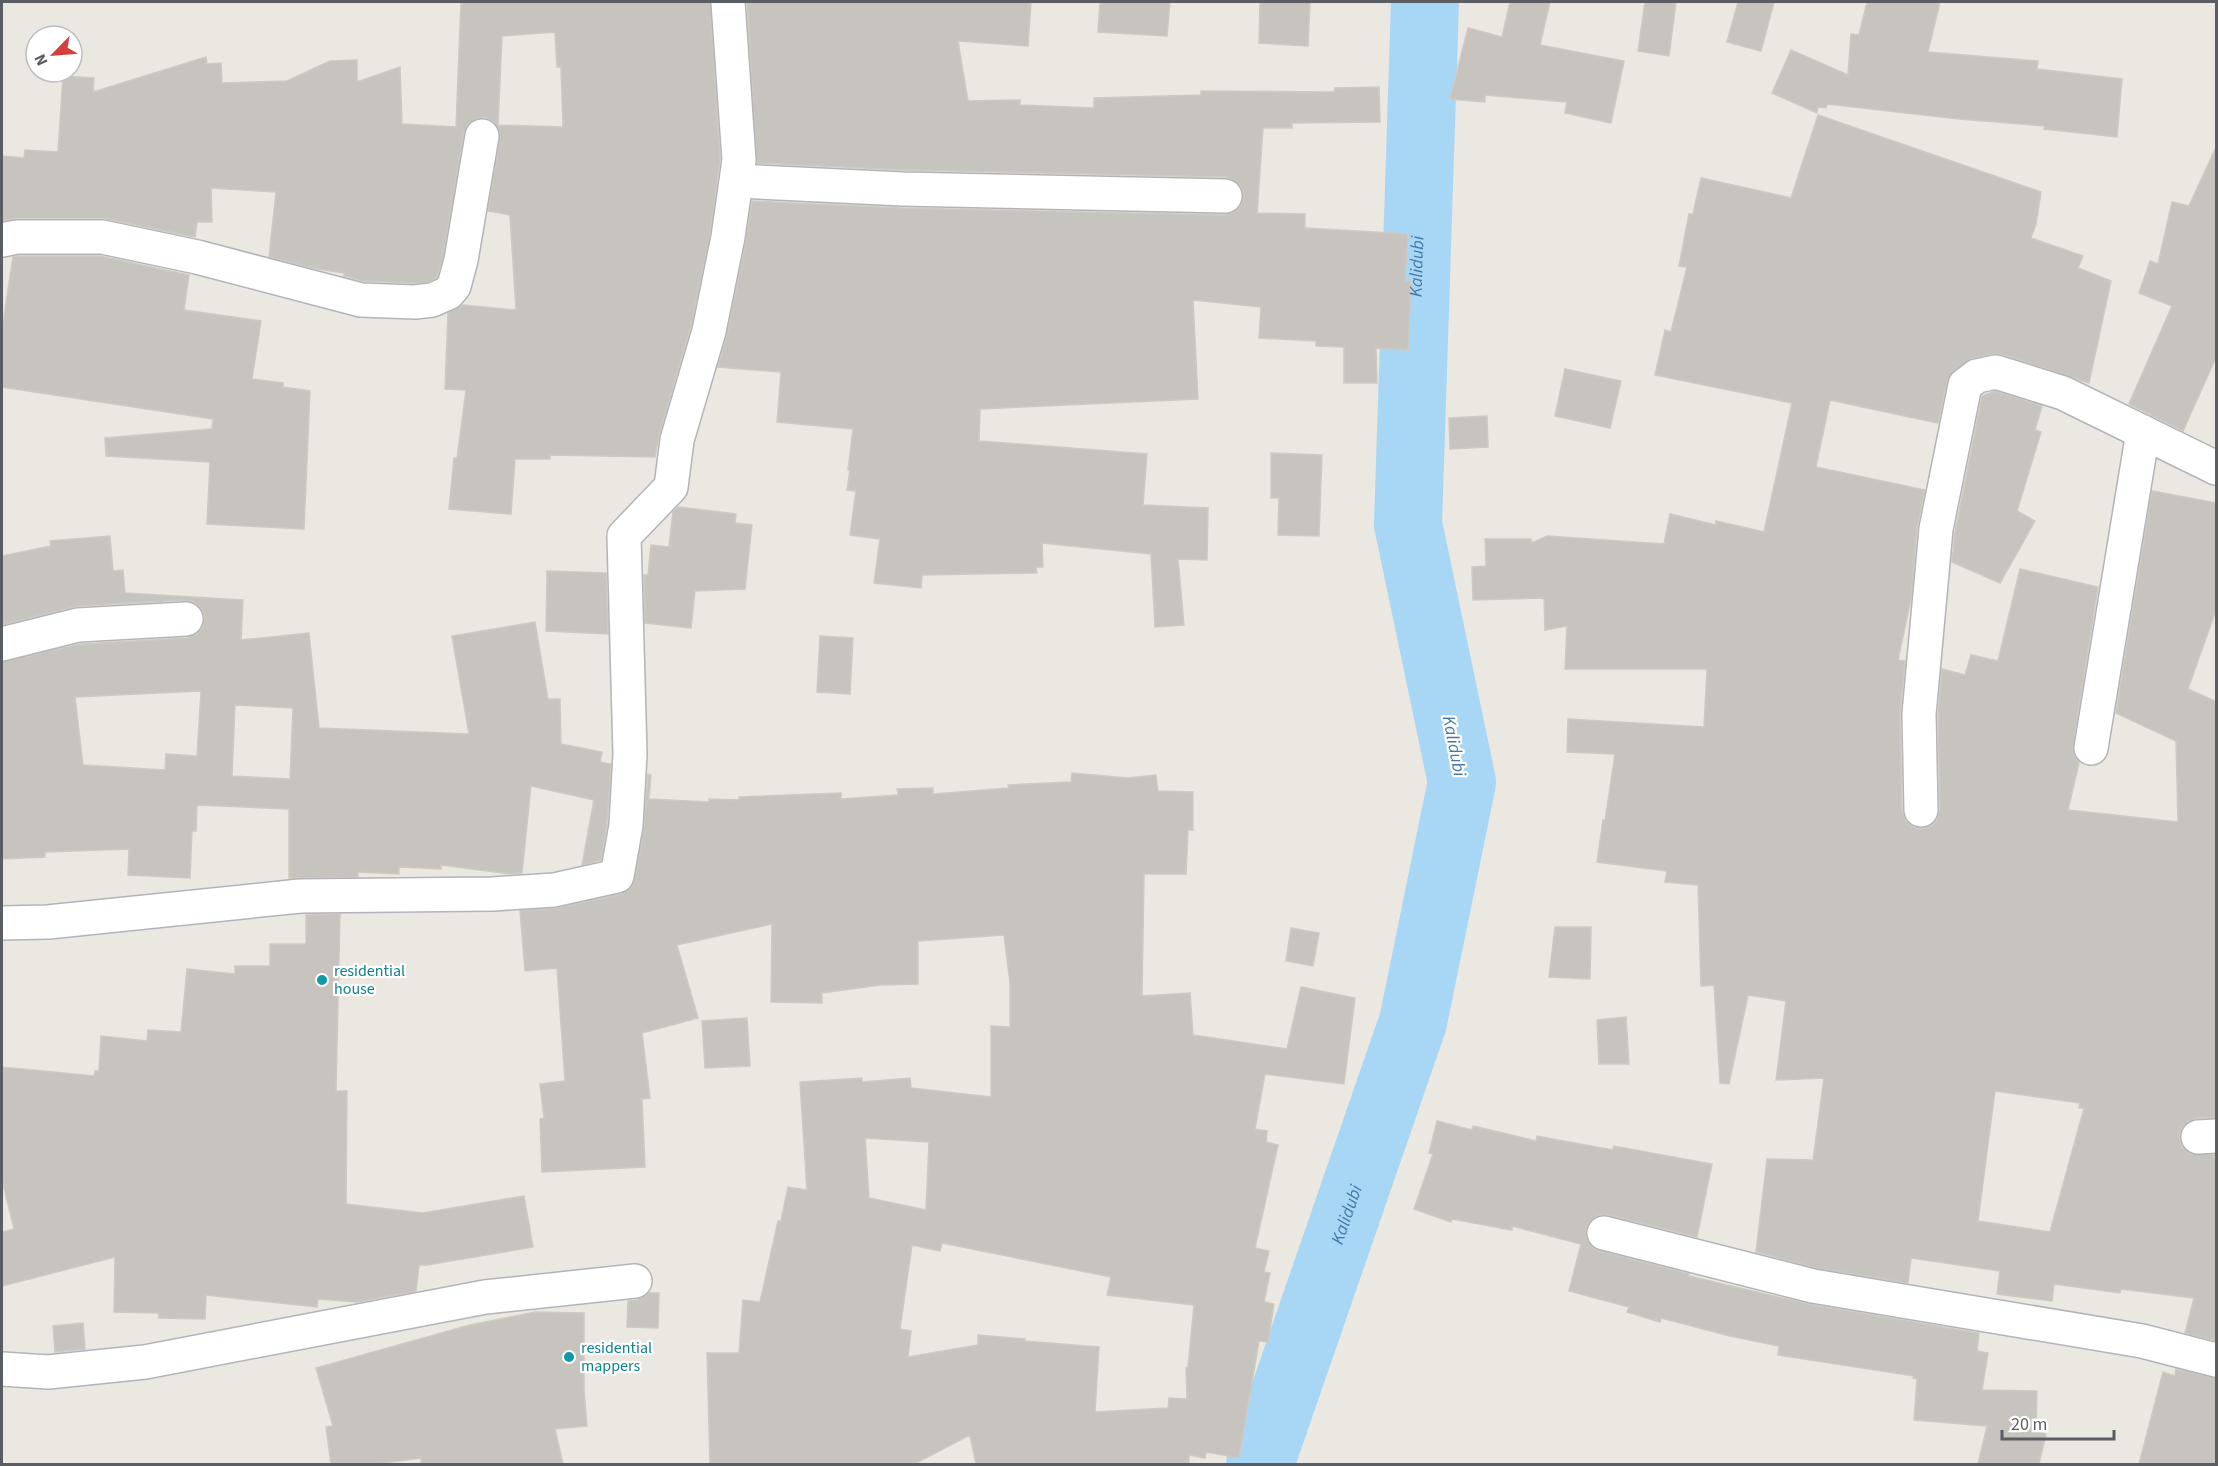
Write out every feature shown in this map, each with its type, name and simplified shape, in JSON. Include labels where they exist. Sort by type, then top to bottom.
[{"type":"street","points":[[2,923],[48,922],[300,896],[492,894],[554,890],[617,876],[626,825],[630,754],[624,536],[671,488],[677,440],[709,331],[739,160],[728,2]]},
{"type":"street","points":[[2,240],[17,237],[102,237],[197,257],[361,300],[415,302],[432,300],[448,293],[454,286],[461,260],[482,136]]},
{"type":"street","points":[[737,181],[903,189],[1225,196]]},
{"type":"street","points":[[1921,810],[1919,714],[1936,529],[1965,385],[1977,376],[1996,372],[2063,393],[2217,468]]},
{"type":"street","points":[[2091,748],[2143,432]]},
{"type":"street","points":[[2,644],[78,625],[186,619]]},
{"type":"street","points":[[1604,1233],[1813,1286],[2142,1341],[2217,1360]]},
{"type":"street","points":[[2,1369],[48,1371],[145,1362],[485,1297],[635,1281]]},
{"type":"building","points":[[461,2],[710,2],[720,159],[710,234],[691,326],[659,435],[655,457],[550,455],[550,459],[515,459],[511,514],[449,509],[454,458],[457,458],[466,390],[445,389],[448,313],[463,305],[516,310],[510,215],[488,211],[500,139],[499,129],[493,121],[485,117],[475,119],[468,124],[464,132],[443,256],[437,277],[427,282],[364,281],[344,276],[344,273],[269,257],[276,192],[211,188],[212,222],[197,222],[195,237],[102,218],[17,218],[2,221],[2,156],[24,158],[25,150],[58,152],[62,84],[84,84],[84,77],[94,78],[93,92],[206,57],[207,64],[221,63],[222,83],[287,81],[330,61],[357,60],[357,82],[400,67],[402,124],[456,127]],"holes":[[[555,32],[557,67],[561,67],[563,127],[498,125],[502,36]]]},
{"type":"building","points":[[747,2],[1031,2],[1028,46],[958,41],[968,101],[1020,100],[1020,105],[1094,108],[1094,98],[1201,95],[1201,91],[1334,92],[1335,88],[1379,87],[1380,122],[1292,123],[1292,128],[1263,128],[1257,213],[1305,214],[1305,228],[1408,234],[1405,281],[1411,281],[1408,350],[1376,348],[1377,383],[1344,383],[1344,347],[1316,346],[1316,341],[1259,338],[1261,307],[1193,300],[1198,399],[980,409],[979,441],[1147,454],[1143,505],[1208,508],[1207,560],[1178,559],[1184,625],[1155,627],[1151,554],[1042,543],[1043,567],[1036,567],[1037,573],[922,575],[921,588],[874,583],[880,539],[850,535],[856,491],[847,490],[853,429],[777,422],[781,372],[718,367],[727,335],[752,201],[903,208],[1225,215],[1234,212],[1241,205],[1244,196],[1241,187],[1234,180],[1225,177],[904,170],[757,163]]},
{"type":"building","points":[[1100,2],[1170,2],[1167,36],[1098,32]]},
{"type":"building","points":[[1260,2],[1310,2],[1308,46],[1259,43]]},
{"type":"building","points":[[1510,2],[1550,2],[1540,45],[1624,61],[1611,123],[1565,113],[1567,102],[1485,95],[1485,102],[1450,99],[1468,28],[1502,37]]},
{"type":"building","points":[[1645,2],[1676,2],[1669,56],[1638,51]]},
{"type":"building","points":[[1738,2],[1774,2],[1761,51],[1727,42]]},
{"type":"building","points":[[1867,2],[1940,2],[1928,52],[2038,61],[2037,69],[2122,79],[2117,137],[2044,129],[2045,126],[1827,104],[1826,108],[1818,107],[1817,113],[1772,93],[1791,50],[1848,75],[1851,34],[1859,35]]},
{"type":"building","points":[[1818,115],[2041,192],[2036,224],[2031,238],[2083,256],[2078,268],[2111,281],[2089,383],[2002,354],[1993,354],[1973,358],[1953,371],[1947,381],[1938,423],[1830,400],[1816,467],[1925,490],[1917,527],[1911,599],[1898,660],[1905,661],[1900,714],[1902,810],[1905,820],[1913,827],[1922,829],[1931,826],[1937,820],[1940,810],[1938,715],[1942,669],[1965,675],[1971,655],[1998,661],[2020,569],[2098,587],[2073,745],[2074,755],[2079,763],[2068,810],[2178,822],[2176,741],[2116,713],[2152,491],[2217,503],[2217,607],[2188,689],[2217,702],[2217,1118],[2197,1118],[2188,1121],[2179,1137],[2182,1147],[2190,1154],[2217,1155],[2217,1341],[2185,1333],[2194,1298],[2121,1289],[2120,1293],[2054,1284],[2052,1301],[1997,1294],[2000,1271],[1911,1258],[1908,1283],[1817,1268],[1756,1252],[1767,1159],[1813,1160],[1824,1078],[1776,1080],[1786,1001],[1748,995],[1729,1084],[1720,1083],[1714,985],[1701,986],[1698,885],[1665,882],[1667,871],[1597,862],[1615,754],[1567,752],[1568,719],[1704,727],[1707,669],[1565,669],[1567,626],[1545,630],[1544,598],[1473,600],[1472,567],[1486,566],[1485,539],[1531,539],[1532,543],[1547,536],[1664,544],[1670,514],[1716,525],[1716,521],[1764,532],[1792,403],[1655,375],[1665,330],[1671,332],[1687,267],[1679,266],[1689,214],[1693,214],[1701,178],[1791,198]],"holes":[[[1995,1091],[2080,1103],[2079,1108],[2084,1108],[2050,1232],[1978,1221]]]},
{"type":"building","points":[[2217,145],[2217,355],[2183,431],[2129,404],[2172,306],[2139,293],[2150,261],[2158,264],[2172,202],[2189,206]]},
{"type":"building","points":[[100,256],[189,275],[184,310],[261,321],[252,379],[283,383],[283,387],[310,391],[304,529],[207,524],[210,462],[106,456],[105,438],[212,429],[213,419],[2,387],[2,329],[13,257]]},
{"type":"building","points":[[1565,369],[1621,381],[1610,428],[1555,416]]},
{"type":"building","points":[[1995,391],[2042,406],[2035,430],[2041,432],[2017,511],[2035,521],[2000,583],[1952,562],[1955,532],[1982,396]]},
{"type":"building","points":[[1487,416],[1488,447],[1450,449],[1449,418]]},
{"type":"building","points":[[1271,453],[1322,455],[1319,536],[1278,535],[1279,498],[1271,498]]},
{"type":"building","points":[[678,507],[736,514],[735,523],[752,525],[745,589],[695,591],[691,628],[645,623],[644,575],[648,575],[651,545],[669,547],[673,512]]},
{"type":"building","points":[[110,536],[113,571],[123,570],[125,593],[243,600],[241,640],[309,633],[319,728],[469,734],[452,636],[535,622],[548,699],[560,699],[561,744],[602,752],[600,762],[611,764],[607,823],[601,860],[582,865],[594,800],[531,786],[522,873],[511,874],[441,865],[441,869],[399,867],[399,874],[358,872],[358,877],[289,878],[289,809],[197,805],[196,831],[192,831],[190,878],[128,875],[129,849],[45,852],[45,857],[2,859],[2,662],[81,644],[187,638],[197,634],[203,627],[205,617],[201,608],[194,602],[185,600],[77,606],[2,625],[2,556],[51,546],[50,541]],"holes":[[[201,691],[197,756],[166,754],[165,770],[83,765],[75,697]],[[235,705],[293,708],[290,779],[232,776]]]},
{"type":"building","points":[[547,571],[606,573],[608,634],[546,631]]},
{"type":"building","points":[[820,636],[853,638],[850,694],[817,692]]},
{"type":"building","points":[[1072,773],[1128,778],[1156,775],[1158,791],[1193,792],[1193,830],[1188,830],[1186,874],[1144,874],[1142,996],[1190,993],[1193,1035],[1287,1049],[1301,987],[1355,998],[1344,1084],[1265,1074],[1255,1129],[1267,1131],[1266,1142],[1278,1145],[1255,1248],[1269,1251],[1264,1272],[1270,1273],[1264,1302],[1274,1304],[1268,1342],[1259,1341],[1239,1458],[1206,1452],[1205,1458],[1189,1455],[1189,1464],[976,1464],[970,1435],[914,1464],[710,1464],[707,1353],[739,1353],[743,1300],[760,1302],[788,1187],[807,1190],[800,1082],[862,1078],[862,1082],[910,1078],[911,1088],[991,1097],[991,1026],[1010,1027],[1010,983],[1004,935],[918,941],[918,984],[880,985],[822,993],[822,1003],[771,1002],[772,924],[677,945],[698,1018],[642,1033],[650,1098],[642,1099],[645,1167],[542,1172],[540,1119],[544,1118],[540,1084],[565,1081],[557,968],[525,971],[520,911],[558,908],[621,894],[631,888],[635,879],[644,828],[648,774],[651,775],[649,799],[709,802],[709,799],[739,800],[739,797],[841,793],[841,799],[898,795],[897,789],[933,788],[933,794],[1009,788],[1008,785],[1071,782]],"holes":[[[865,1138],[929,1142],[926,1210],[869,1198]],[[942,1243],[1111,1277],[1107,1295],[1194,1305],[1188,1367],[1186,1368],[1187,1399],[1169,1398],[1168,1408],[1095,1412],[1099,1347],[978,1335],[978,1345],[908,1357],[911,1331],[900,1329],[912,1245],[940,1251]]]},
{"type":"building","points":[[340,914],[336,1091],[347,1091],[346,1204],[423,1213],[524,1196],[533,1247],[419,1265],[416,1291],[357,1302],[318,1299],[317,1307],[206,1295],[205,1319],[159,1318],[159,1313],[114,1312],[115,1257],[2,1286],[2,1232],[14,1229],[2,1180],[2,1067],[94,1076],[95,1071],[99,1071],[101,1036],[147,1041],[148,1030],[181,1032],[187,969],[235,974],[235,966],[270,966],[270,944],[306,944],[306,915]]},
{"type":"building","points":[[1555,927],[1591,927],[1590,979],[1549,977]]},
{"type":"building","points":[[1291,928],[1319,933],[1313,966],[1286,961]]},
{"type":"building","points":[[1626,1017],[1629,1064],[1599,1064],[1597,1020]]},
{"type":"building","points":[[747,1018],[750,1066],[705,1068],[702,1021]]},
{"type":"building","points":[[1437,1121],[1472,1130],[1473,1126],[1536,1141],[1537,1136],[1613,1150],[1614,1146],[1712,1164],[1697,1237],[1609,1215],[1599,1215],[1591,1220],[1586,1228],[1586,1238],[1591,1246],[1599,1251],[1689,1274],[1689,1276],[1808,1304],[1979,1333],[1977,1351],[1988,1353],[1982,1390],[2037,1391],[2036,1431],[2046,1434],[2039,1464],[1978,1464],[1987,1426],[1914,1420],[1917,1379],[1913,1378],[1914,1376],[1778,1355],[1779,1346],[1661,1318],[1660,1322],[1627,1312],[1629,1307],[1569,1291],[1581,1244],[1512,1226],[1512,1230],[1452,1219],[1451,1222],[1414,1209],[1433,1154],[1429,1153]]},
{"type":"building","points":[[649,1293],[659,1293],[658,1328],[627,1327],[628,1301],[638,1300]]},
{"type":"building","points":[[535,1312],[584,1313],[584,1390],[587,1426],[555,1429],[563,1464],[421,1464],[421,1458],[376,1464],[331,1464],[326,1427],[333,1426],[316,1368],[470,1325]]},
{"type":"building","points":[[83,1323],[85,1349],[55,1352],[53,1326]]},
{"type":"building","points":[[2176,1369],[2217,1378],[2217,1464],[2139,1464],[2163,1372],[2175,1376]]},
{"type":"waterway","name":"Kalidubi","points":[[1260,1464],[1413,1022],[1462,782],[1408,524],[1425,2]]},
{"type":"place","name":"residential house","points":[[322,980]]},
{"type":"place","name":"residential mappers","points":[[569,1357]]}]
